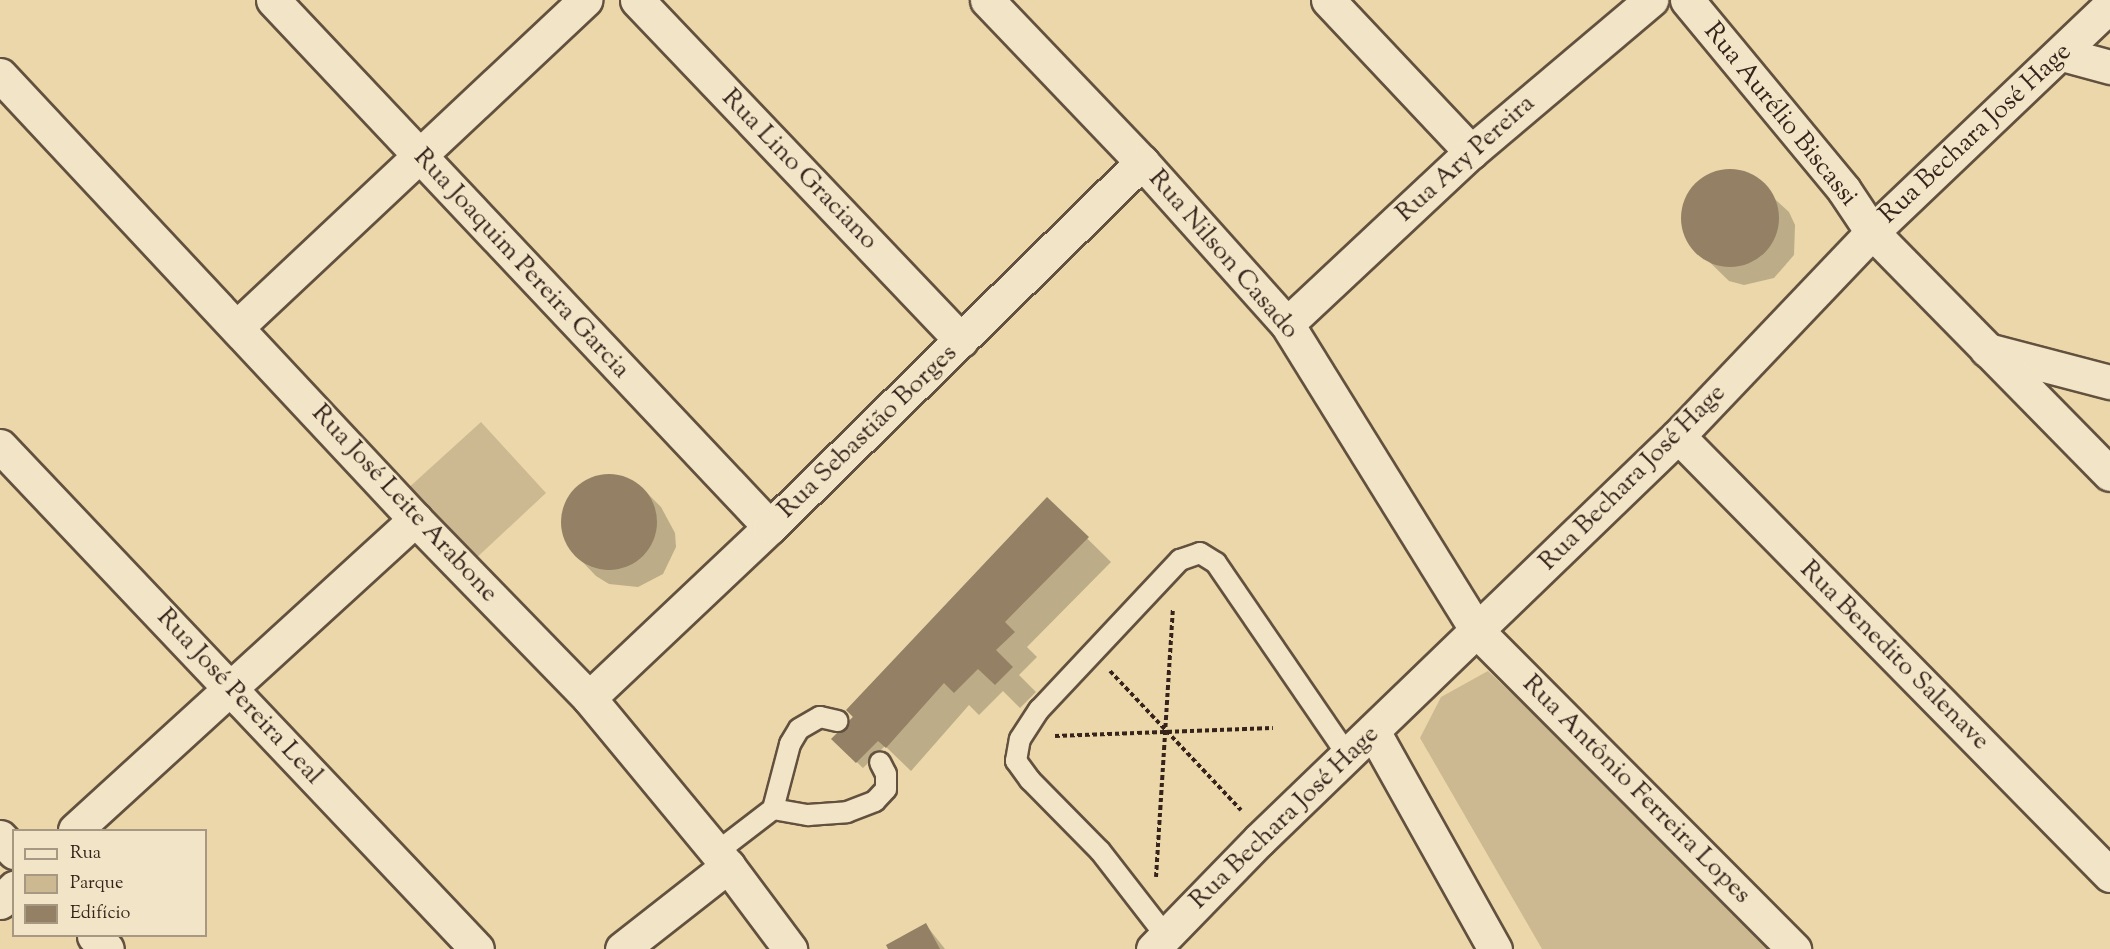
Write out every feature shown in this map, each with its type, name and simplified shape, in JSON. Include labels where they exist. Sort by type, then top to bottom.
[{"type":"street","name":"Rua Joaquim Pereira Garcia","points":[[273,0],[770,527]]},
{"type":"street","points":[[237,327],[418,154],[585,0]]},
{"type":"street","name":"Rua Lino Graciano","points":[[637,0],[962,340]]},
{"type":"street","name":"Rua Nilson Casado","points":[[987,0],[1142,162],[1287,324],[1478,632]]},
{"type":"street","points":[[1328,0],[1471,152]]},
{"type":"street","name":"Rua Ary Pereira","points":[[1287,324],[1471,152],[1651,0]]},
{"type":"street","name":"Rua Aurélio Biscassi","points":[[1687,0],[1844,190],[1872,232],[2110,474]]},
{"type":"street","name":"Rua Bechara José Hage","points":[[1164,945],[1259,840],[1478,632],[1678,436],[1872,232],[2062,54],[2110,4]]},
{"type":"street","points":[[2062,54],[2110,67]]},
{"type":"street","name":"Rua José Leite Arabone","points":[[0,75],[415,519],[589,698],[722,859],[790,949]]},
{"type":"street","name":"Rua Sebastião Borges","points":[[589,698],[770,527],[1142,162]]},
{"type":"street","points":[[1987,350],[2110,382]]},
{"type":"street","name":"Rua Benedito Salenave","points":[[1678,436],[2110,875]]},
{"type":"street","name":"Rua José Pereira Leal","points":[[0,446],[477,949]]},
{"type":"street","points":[[77,829],[415,519]]},
{"type":"street","name":"Rua Antônio Ferreira Lopes","points":[[1478,632],[1794,949]]},
{"type":"street","points":[[1373,731],[1495,949]]},
{"type":"street","points":[[0,837],[12,850]]},
{"type":"street","points":[[622,949],[722,859]]},
{"type":"street","points":[[0,902],[12,890]]},
{"type":"street","points":[[95,937],[107,949]]},
{"type":"lane","points":[[1164,945],[1140,901],[1100,850],[1029,780],[1016,761],[1023,734],[1039,710],[1180,560],[1200,553],[1216,563],[1348,756]]},
{"type":"lane","points":[[722,859],[773,809],[790,744],[799,729],[820,717],[838,721]]},
{"type":"lane","points":[[773,809],[808,816],[847,812],[875,801],[885,789],[885,774],[880,762]]},
{"type":"path","points":[[1140,901],[1156,875],[1168,731],[1174,595],[1167,574]]},
{"type":"path","points":[[1093,653],[1242,810],[1259,840]]},
{"type":"path","points":[[1023,734],[1041,737],[1273,728]]},
{"type":"green space","points":[[481,422],[546,493],[473,561],[405,491]]},
{"type":"green space","points":[[1488,671],[1783,949],[1542,949],[1420,738],[1441,697]]},
{"type":"building","points":[[1730,169],[1740,170],[1757,177],[1771,191],[1778,208],[1778,228],[1771,245],[1757,259],[1740,266],[1730,267],[1720,266],[1703,259],[1689,245],[1682,228],[1681,218],[1682,208],[1689,191],[1703,177],[1720,170]]},
{"type":"building","points":[[609,474],[627,477],[643,488],[654,504],[657,522],[654,540],[643,556],[627,567],[609,570],[591,567],[575,556],[564,540],[561,522],[564,504],[575,488],[591,477]]},
{"type":"building","points":[[1047,497],[1089,537],[1005,622],[1015,632],[996,650],[1013,667],[995,685],[978,669],[954,693],[944,683],[886,748],[878,741],[856,763],[831,739],[853,717],[846,710]]},
{"type":"building","points":[[926,923],[940,949],[888,949],[886,945]]}]
